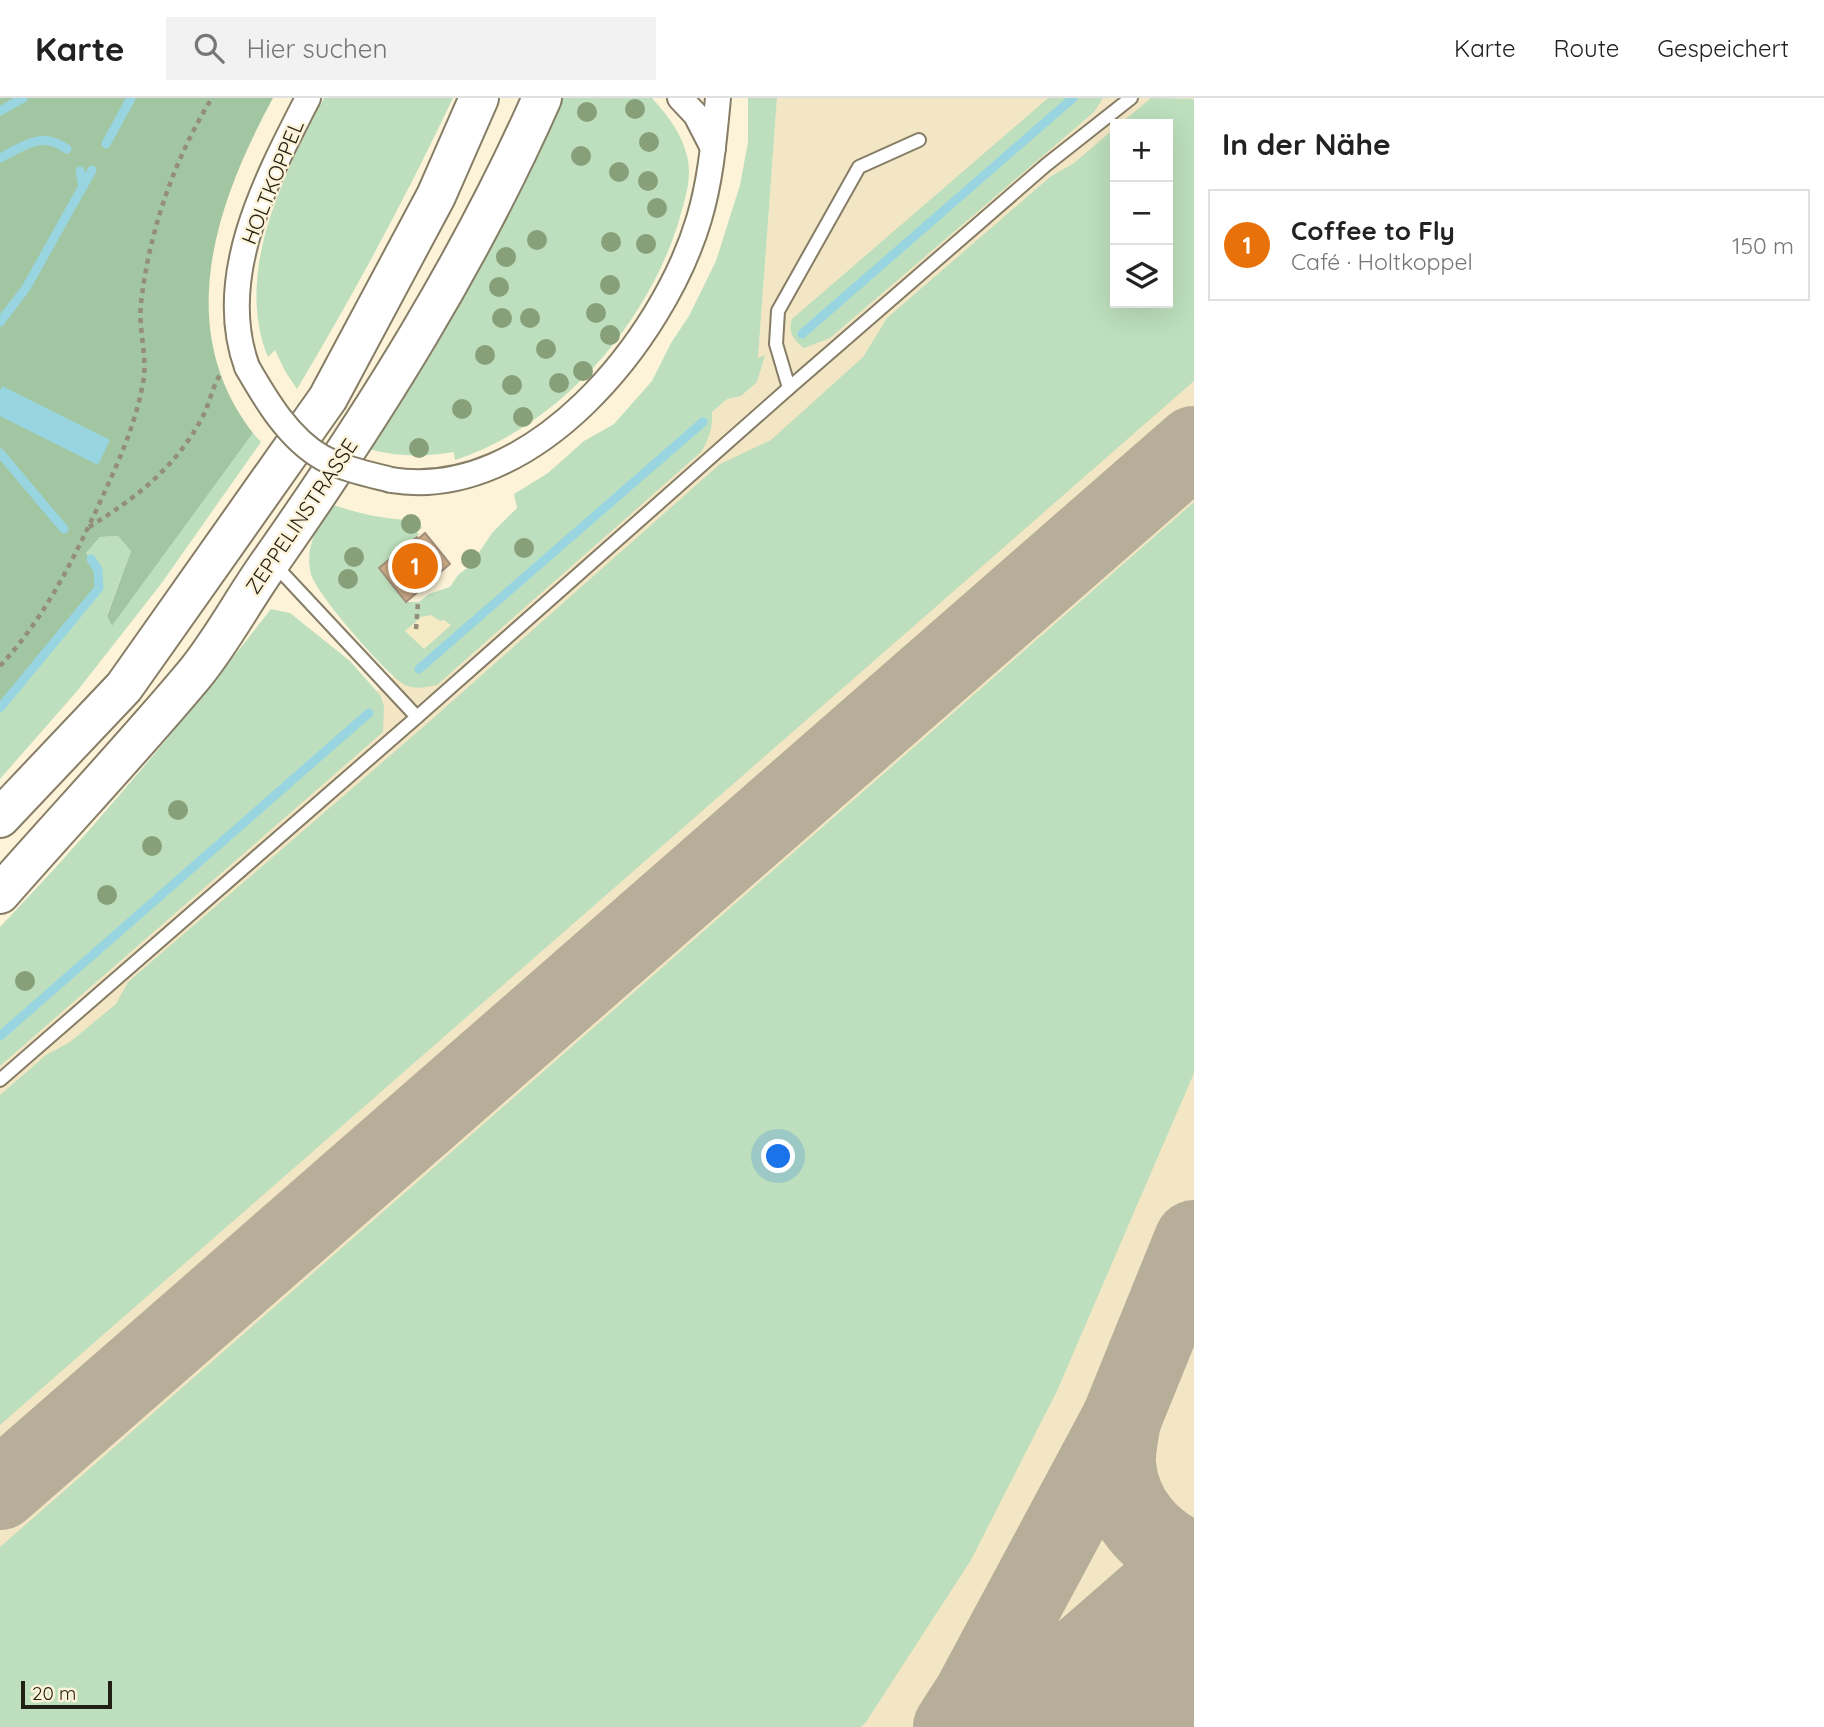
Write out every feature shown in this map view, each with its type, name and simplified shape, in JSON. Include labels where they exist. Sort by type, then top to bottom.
[{"type":"highway","name":"ZEPPELINSTRASSE","points":[[0,818],[124,687],[328,398],[436,196],[479,98]]},
{"type":"highway","name":"ZEPPELINSTRASSE","points":[[0,894],[194,674],[374,409],[420,334],[509,170],[542,98]]},
{"type":"street","name":"HOLTKOPPEL","points":[[308,98],[280,152],[243,252],[237,293],[238,328],[247,367],[265,399],[305,444],[322,457],[391,480],[415,484],[464,477],[516,456],[568,418],[604,382],[640,338],[681,267],[699,220],[708,184],[718,98]]},
{"type":"street","points":[[680,98],[696,115],[713,149]]},
{"type":"lane","points":[[0,1080],[789,388],[1046,165],[1131,98]]},
{"type":"lane","points":[[789,388],[776,344],[778,311],[859,167],[919,140]]},
{"type":"lane","points":[[270,561],[417,717]]},
{"type":"path","points":[[0,666],[24,640],[53,596],[128,442],[144,380],[140,305],[152,240],[172,176],[212,98]]},
{"type":"path","points":[[88,528],[143,491],[174,460],[204,415],[213,386]]},
{"type":"path","points":[[416,629],[418,602]]},
{"type":"shaded area","points":[[777,98],[1194,98],[1194,1727],[0,1727],[0,1019],[758,359]]},
{"type":"green space","points":[[0,98],[273,98],[234,180],[220,222],[211,266],[209,309],[214,351],[228,393],[253,433],[112,626],[107,616],[131,551],[118,536],[100,537],[86,553],[98,570],[99,588],[0,708]]},
{"type":"green space","points":[[324,98],[453,98],[379,245],[297,389],[275,350],[268,357],[259,325],[256,291],[268,223],[294,158]]},
{"type":"green space","points":[[560,98],[652,98],[669,118],[681,139],[689,165],[685,199],[663,262],[644,300],[593,368],[563,398],[529,423],[493,444],[455,460],[454,452],[411,455],[368,449]]},
{"type":"green space","points":[[748,98],[777,98],[758,358],[765,355],[757,382],[741,396],[727,399],[712,412],[710,433],[701,452],[437,685],[417,688],[405,685],[383,666],[353,633],[316,584],[311,574],[309,555],[321,519],[331,504],[373,516],[416,520],[422,528],[417,532],[419,534],[379,568],[406,602],[419,602],[429,594],[450,587],[458,575],[470,566],[492,533],[517,508],[514,494],[548,473],[584,441],[614,424],[652,381],[716,261],[740,185],[748,142]]},
{"type":"green space","points":[[1048,98],[1103,98],[1094,112],[830,338],[804,348],[797,342],[791,332],[792,319]]},
{"type":"green space","points":[[1151,98],[1194,99],[1194,381],[0,1425],[0,1095],[46,1055],[70,1042],[116,1004],[128,982],[422,728],[720,464],[771,440],[863,357],[887,318],[1050,177],[1074,163],[1110,132],[1110,308],[1173,308],[1173,119],[1126,119]]},
{"type":"green space","points":[[253,433],[261,442],[161,584],[78,690],[0,779],[0,708],[99,588],[91,559],[86,553],[100,537],[118,536],[131,551],[107,615],[112,626]]},
{"type":"green space","points":[[1194,502],[1194,1073],[1057,1391],[971,1560],[866,1722],[861,1727],[0,1727],[0,1547]]},
{"type":"green space","points":[[271,609],[290,613],[350,661],[380,695],[384,706],[383,732],[0,1066],[0,927],[140,771]]},
{"type":"sand","points":[[431,615],[451,625],[424,649],[405,631],[421,617]]},
{"type":"water","points":[[2,386],[110,440],[98,465],[0,416]]},
{"type":"building","points":[[425,533],[450,564],[406,602],[379,568]]},
{"type":"waterway","points":[[0,111],[23,98]]},
{"type":"waterway","points":[[106,144],[131,98]]},
{"type":"waterway","points":[[802,334],[1073,98]]},
{"type":"waterway","points":[[0,158],[41,141],[50,141],[67,149]]},
{"type":"waterway","points":[[0,322],[26,288],[92,170]]},
{"type":"waterway","points":[[80,171],[83,187]]},
{"type":"waterway","points":[[419,669],[703,422]]},
{"type":"waterway","points":[[0,453],[64,529]]},
{"type":"waterway","points":[[0,708],[99,588],[98,570],[91,559]]},
{"type":"waterway","points":[[0,1036],[369,713]]},
{"type":"taxiway","points":[[0,1490],[1194,446]]},
{"type":"taxiway","points":[[953,1727],[973,1696],[1121,1420],[1194,1240]]},
{"type":"taxiway","points":[[1121,1420],[1116,1464],[1124,1497],[1131,1511],[1151,1536],[1178,1555],[1194,1562]]},
{"type":"runway","points":[[1092,1727],[1194,1638]]},
{"type":"place","name":"Coffee to Fly","points":[[415,566]]}]
